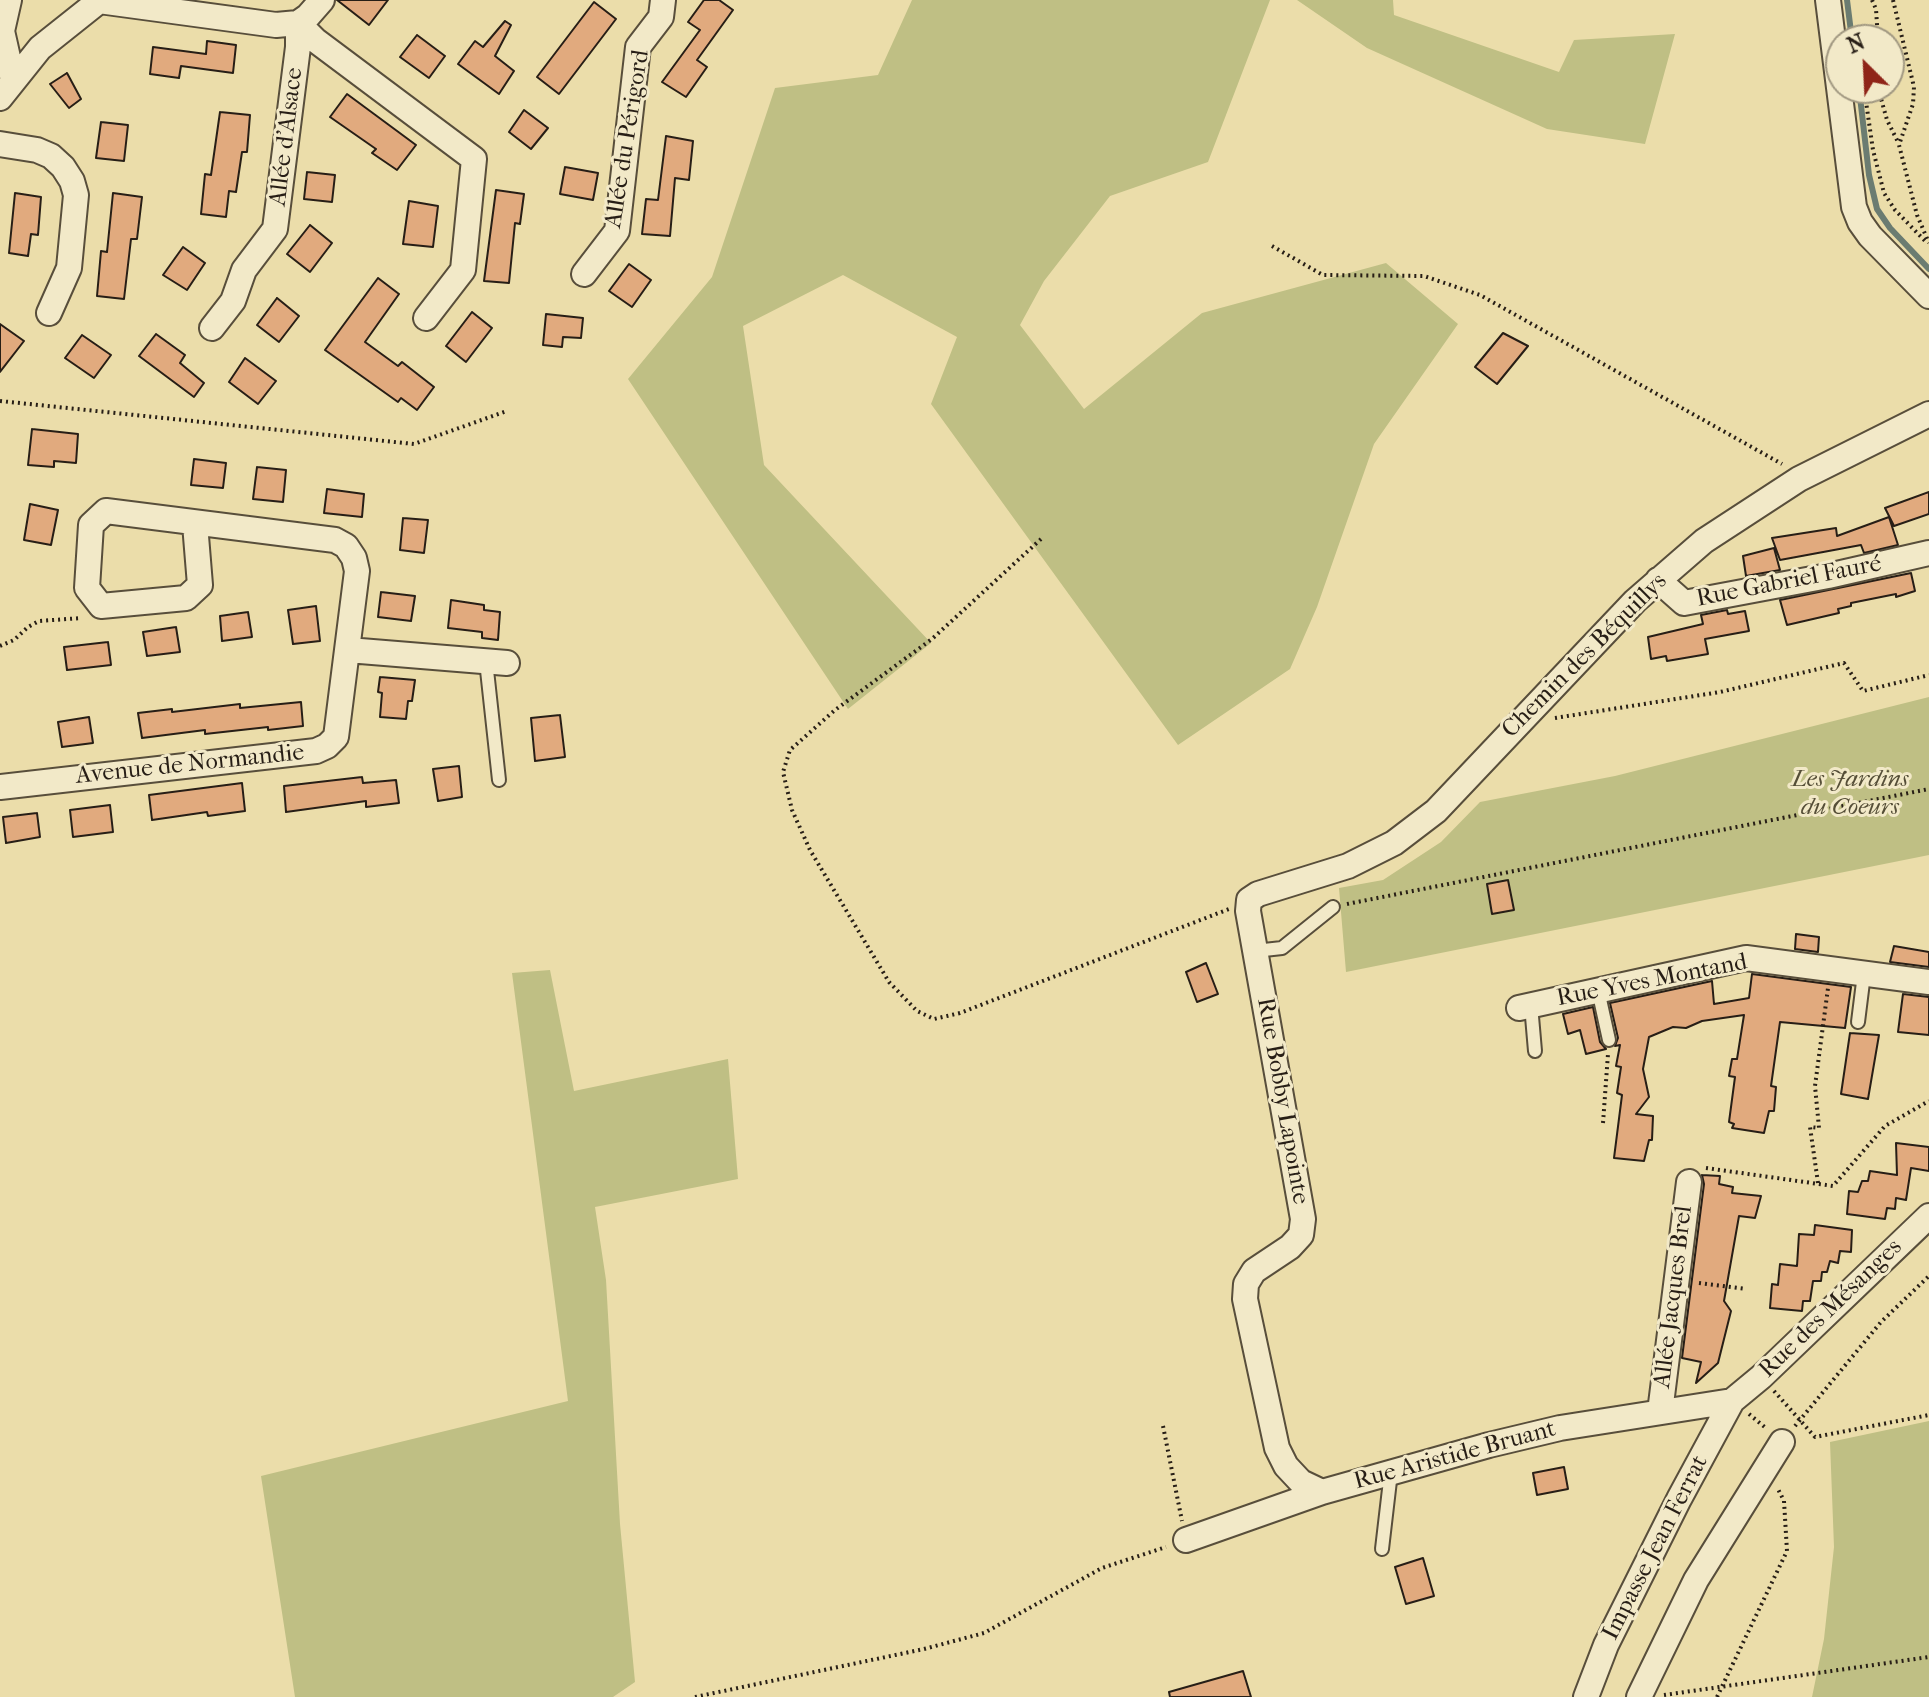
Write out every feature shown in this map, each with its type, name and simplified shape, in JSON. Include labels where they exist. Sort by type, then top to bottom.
[{"type":"street","points":[[6,89],[2,31],[9,0]]},
{"type":"street","points":[[6,89],[40,48],[99,1],[146,4],[276,25],[298,23],[322,0]]},
{"type":"street","name":"Allée du Périgord","points":[[584,274],[617,231],[638,47],[661,17],[663,0]]},
{"type":"street","points":[[1828,0],[1854,207],[1870,236],[1929,296]]},
{"type":"street","points":[[298,23],[315,40],[474,159],[463,270],[426,318]]},
{"type":"street","name":"Allée d'Alsace","points":[[212,328],[233,301],[244,270],[275,229],[298,47],[298,23]]},
{"type":"street","points":[[0,144],[37,150],[51,156],[72,181],[76,195],[69,268],[49,313]]},
{"type":"street","name":"Chemin des Béquillys","points":[[1249,900],[1258,894],[1348,866],[1394,843],[1436,811],[1658,580],[1704,541],[1805,476],[1929,414]]},
{"type":"street","points":[[106,511],[195,524],[200,585],[186,598],[101,606],[87,588],[91,525],[106,511]]},
{"type":"street","name":"Avenue de Normandie","points":[[0,787],[316,751],[336,737],[357,571],[354,558],[346,546],[335,540],[195,524]]},
{"type":"street","name":"Rue Gabriel Fauré","points":[[1658,580],[1684,603],[1929,553]]},
{"type":"street","points":[[348,650],[496,662]]},
{"type":"street","name":"Rue Bobby Lapointe","points":[[1249,900],[1248,911],[1303,1219],[1301,1235],[1290,1247],[1254,1271],[1246,1284],[1245,1299],[1277,1448],[1286,1466],[1301,1482],[1322,1492]]},
{"type":"street","name":"Rue Yves Montand","points":[[1525,1007],[1746,958],[1929,982]]},
{"type":"street","name":"Allée Jacques Brel","points":[[1660,1412],[1689,1182]]},
{"type":"street","name":"Rue des Mésanges","points":[[1732,1401],[1929,1216]]},
{"type":"street","name":"Rue Aristide Bruant","points":[[1186,1540],[1322,1492],[1560,1428],[1732,1401]]},
{"type":"street","name":"Impasse Jean Ferrat","points":[[1586,1697],[1606,1645],[1732,1401]]},
{"type":"street","points":[[1639,1697],[1696,1580],[1782,1442]]},
{"type":"lane","points":[[496,662],[499,780]]},
{"type":"lane","points":[[1255,951],[1282,948],[1333,907]]},
{"type":"lane","points":[[1858,1022],[1864,974]]},
{"type":"lane","points":[[1598,990],[1609,1040]]},
{"type":"lane","points":[[1525,1007],[1535,1051]]},
{"type":"lane","points":[[1382,1549],[1391,1472]]},
{"type":"path","points":[[1872,0],[1877,24]]},
{"type":"path","points":[[1893,0],[1914,87],[1913,104],[1899,145]]},
{"type":"path","points":[[1866,104],[1873,150],[1884,193],[1895,210],[1929,244]]},
{"type":"path","points":[[1882,104],[1899,145],[1917,215],[1929,244]]},
{"type":"path","points":[[1272,246],[1323,275],[1424,276],[1480,295],[1805,476]]},
{"type":"path","points":[[0,401],[414,444],[507,411]]},
{"type":"path","points":[[1041,539],[932,639],[835,710],[790,750],[783,772],[792,810],[810,850],[845,911],[889,982],[917,1011],[934,1019],[960,1013],[1249,900]]},
{"type":"path","points":[[0,646],[14,640],[39,621],[87,617],[101,606]]},
{"type":"path","points":[[1517,724],[1720,692],[1844,663],[1863,691],[1929,675]]},
{"type":"path","points":[[1333,907],[1929,789]]},
{"type":"path","points":[[1818,1183],[1810,1127],[1819,1128],[1815,1086],[1831,970]]},
{"type":"path","points":[[1603,1123],[1609,1040]]},
{"type":"path","points":[[1689,1182],[1696,1167],[1833,1186],[1885,1126],[1929,1101]]},
{"type":"path","points":[[1732,1401],[1782,1442],[1881,1322],[1929,1276]]},
{"type":"path","points":[[1676,1281],[1746,1289]]},
{"type":"path","points":[[1761,1377],[1815,1437],[1929,1415]]},
{"type":"path","points":[[695,1697],[924,1649],[984,1633],[1102,1568],[1186,1540],[1163,1426]]},
{"type":"path","points":[[1717,1697],[1787,1551],[1784,1501],[1767,1465]]},
{"type":"path","points":[[1650,1697],[1929,1657]]},
{"type":"green space","points":[[912,0],[1270,0],[1208,162],[1110,196],[1044,281],[1020,325],[1084,409],[1202,313],[1386,263],[1458,324],[1374,444],[1317,607],[1290,669],[1178,745],[931,404],[957,337],[843,275],[743,326],[764,465],[931,643],[848,709],[628,379],[712,277],[775,88],[878,75]]},
{"type":"green space","points":[[1297,0],[1393,0],[1394,15],[1559,72],[1574,40],[1675,34],[1645,144],[1547,129],[1367,48]]},
{"type":"green space","name":"Les Jardins du Coeurs","points":[[1929,697],[1929,855],[1346,972],[1339,888],[1383,880],[1441,842],[1480,802],[1615,776]]},
{"type":"green space","points":[[550,970],[574,1091],[728,1059],[738,1179],[595,1207],[606,1280],[620,1524],[635,1682],[613,1697],[295,1697],[261,1476],[568,1401],[512,973]]},
{"type":"green space","points":[[1929,1421],[1929,1697],[1812,1697],[1824,1639],[1834,1547],[1830,1442]]},
{"type":"building","points":[[337,0],[388,0],[369,25]]},
{"type":"building","points":[[704,0],[719,0],[733,10],[697,60],[707,67],[686,97],[662,82],[700,30],[688,22]]},
{"type":"building","points":[[594,2],[616,19],[559,94],[537,77]]},
{"type":"building","points":[[505,21],[511,25],[495,56],[514,71],[499,94],[458,64],[475,41],[483,47]]},
{"type":"building","points":[[417,35],[445,56],[429,78],[400,57]]},
{"type":"building","points":[[207,41],[236,45],[233,73],[181,66],[179,78],[150,74],[153,47],[206,54]]},
{"type":"building","points":[[67,73],[81,99],[69,108],[50,84]]},
{"type":"building","points":[[347,94],[416,145],[397,170],[372,153],[376,149],[330,117]]},
{"type":"building","points":[[524,110],[548,128],[531,149],[509,132]]},
{"type":"building","points":[[220,112],[250,115],[247,152],[242,152],[236,192],[229,191],[226,217],[201,214],[205,174],[211,175]]},
{"type":"building","points":[[101,122],[128,125],[124,161],[96,158]]},
{"type":"building","points":[[666,136],[693,141],[689,180],[675,178],[670,236],[642,234],[646,199],[658,200]]},
{"type":"building","points":[[565,167],[598,173],[593,200],[560,194]]},
{"type":"building","points":[[307,172],[335,175],[332,202],[304,199]]},
{"type":"building","points":[[496,190],[524,194],[520,224],[515,223],[509,283],[484,281]]},
{"type":"building","points":[[15,193],[41,197],[38,235],[31,234],[28,256],[9,253]]},
{"type":"building","points":[[113,193],[142,197],[137,239],[131,239],[124,299],[97,296],[101,251],[107,252]]},
{"type":"building","points":[[409,201],[438,206],[433,247],[403,244]]},
{"type":"building","points":[[310,225],[332,243],[310,272],[287,254]]},
{"type":"building","points":[[183,247],[205,263],[187,290],[163,275]]},
{"type":"building","points":[[629,264],[651,280],[632,307],[609,291]]},
{"type":"building","points":[[378,278],[399,294],[365,342],[398,366],[402,362],[434,387],[417,410],[401,398],[398,402],[325,350]]},
{"type":"building","points":[[277,298],[299,316],[279,342],[257,325]]},
{"type":"building","points":[[472,312],[492,328],[466,362],[446,346]]},
{"type":"building","points":[[546,314],[583,318],[581,338],[563,337],[562,347],[543,345]]},
{"type":"building","points":[[0,324],[24,341],[0,372]]},
{"type":"building","points":[[1503,333],[1528,346],[1497,384],[1475,367]]},
{"type":"building","points":[[156,334],[185,355],[180,363],[204,383],[194,397],[139,356]]},
{"type":"building","points":[[82,335],[111,355],[94,378],[65,358]]},
{"type":"building","points":[[245,358],[276,381],[258,404],[229,382]]},
{"type":"building","points":[[32,429],[78,434],[76,463],[54,461],[54,467],[28,465]]},
{"type":"building","points":[[194,459],[226,463],[223,488],[191,485]]},
{"type":"building","points":[[257,467],[286,470],[283,502],[253,499]]},
{"type":"building","points":[[327,489],[364,494],[362,517],[324,513]]},
{"type":"building","points":[[1929,492],[1929,514],[1894,526],[1885,508]]},
{"type":"building","points":[[30,504],[58,510],[51,545],[24,540]]},
{"type":"building","points":[[1889,517],[1898,545],[1864,553],[1861,545],[1780,560],[1772,538],[1836,528],[1837,536]]},
{"type":"building","points":[[403,518],[428,520],[424,553],[400,550]]},
{"type":"building","points":[[1774,548],[1780,570],[1746,576],[1743,556]]},
{"type":"building","points":[[1911,573],[1915,591],[1851,603],[1851,606],[1838,609],[1839,613],[1787,625],[1780,600]]},
{"type":"building","points":[[381,592],[415,596],[411,621],[378,617]]},
{"type":"building","points":[[451,600],[484,605],[484,610],[500,612],[498,640],[482,638],[482,632],[448,628]]},
{"type":"building","points":[[316,606],[320,641],[293,644],[288,610]]},
{"type":"building","points":[[1727,610],[1728,614],[1745,611],[1749,631],[1705,639],[1708,654],[1667,661],[1666,656],[1651,659],[1648,637],[1703,624],[1701,615]]},
{"type":"building","points":[[248,612],[252,637],[222,641],[220,616]]},
{"type":"building","points":[[176,627],[180,652],[147,656],[143,632]]},
{"type":"building","points":[[108,642],[111,665],[67,670],[64,647]]},
{"type":"building","points":[[380,677],[415,680],[406,719],[380,717]]},
{"type":"building","points":[[301,702],[303,726],[268,730],[268,727],[205,734],[205,730],[142,738],[138,713],[240,704],[240,708]]},
{"type":"building","points":[[560,715],[565,757],[535,761],[531,718]]},
{"type":"building","points":[[89,717],[93,743],[62,747],[58,722]]},
{"type":"building","points":[[459,766],[462,797],[438,801],[433,769]]},
{"type":"building","points":[[362,777],[363,783],[396,780],[399,803],[366,807],[366,801],[286,812],[284,786]]},
{"type":"building","points":[[242,783],[245,811],[208,816],[207,812],[152,820],[149,795]]},
{"type":"building","points":[[110,805],[113,832],[73,837],[70,810]]},
{"type":"building","points":[[37,813],[40,837],[6,843],[3,817]]},
{"type":"building","points":[[1508,880],[1514,910],[1492,914],[1487,884]]},
{"type":"building","points":[[1796,934],[1819,937],[1818,952],[1795,949]]},
{"type":"building","points":[[1894,946],[1929,952],[1929,967],[1890,962]]},
{"type":"building","points":[[1206,963],[1218,994],[1197,1002],[1186,972]]},
{"type":"building","points":[[1752,974],[1851,987],[1845,1028],[1780,1022],[1771,1086],[1776,1087],[1774,1111],[1769,1111],[1764,1133],[1732,1128],[1734,1124],[1729,1122],[1735,1077],[1729,1076],[1732,1059],[1737,1059],[1744,1015],[1702,1021],[1686,1028],[1673,1027],[1649,1037],[1643,1069],[1649,1097],[1636,1114],[1653,1116],[1652,1140],[1649,1140],[1644,1161],[1614,1158],[1622,1095],[1617,1093],[1621,1067],[1616,1066],[1620,1045],[1615,1046],[1618,1038],[1610,1003],[1712,981],[1714,1004],[1749,998]]},
{"type":"building","points":[[1903,994],[1929,997],[1929,1035],[1898,1032]]},
{"type":"building","points":[[1593,1007],[1600,1042],[1606,1049],[1586,1054],[1580,1030],[1568,1034],[1563,1014]]},
{"type":"building","points":[[1850,1033],[1879,1035],[1868,1099],[1841,1094]]},
{"type":"building","points":[[1896,1143],[1929,1147],[1929,1171],[1911,1168],[1906,1200],[1896,1198],[1895,1209],[1887,1208],[1885,1219],[1847,1214],[1849,1191],[1858,1192],[1862,1181],[1868,1181],[1870,1171],[1897,1175]]},
{"type":"building","points":[[1702,1175],[1720,1176],[1719,1184],[1733,1187],[1732,1193],[1761,1196],[1755,1218],[1739,1216],[1724,1301],[1731,1311],[1718,1363],[1696,1383],[1701,1362],[1682,1358],[1704,1184]]},
{"type":"building","points":[[1815,1225],[1852,1230],[1851,1252],[1840,1251],[1838,1263],[1830,1261],[1827,1272],[1822,1272],[1821,1281],[1813,1281],[1810,1301],[1803,1301],[1802,1311],[1770,1308],[1772,1284],[1778,1285],[1780,1264],[1797,1266],[1799,1234],[1814,1235]]},
{"type":"building","points":[[1564,1467],[1568,1489],[1537,1495],[1533,1473]]},
{"type":"building","points":[[1423,1558],[1434,1596],[1406,1604],[1395,1567]]},
{"type":"building","points":[[1243,1671],[1251,1697],[1170,1697],[1169,1692]]},
{"type":"waterway","points":[[1847,0],[1850,24]]},
{"type":"waterway","points":[[1861,104],[1869,175],[1877,209],[1890,228],[1929,269]]}]
